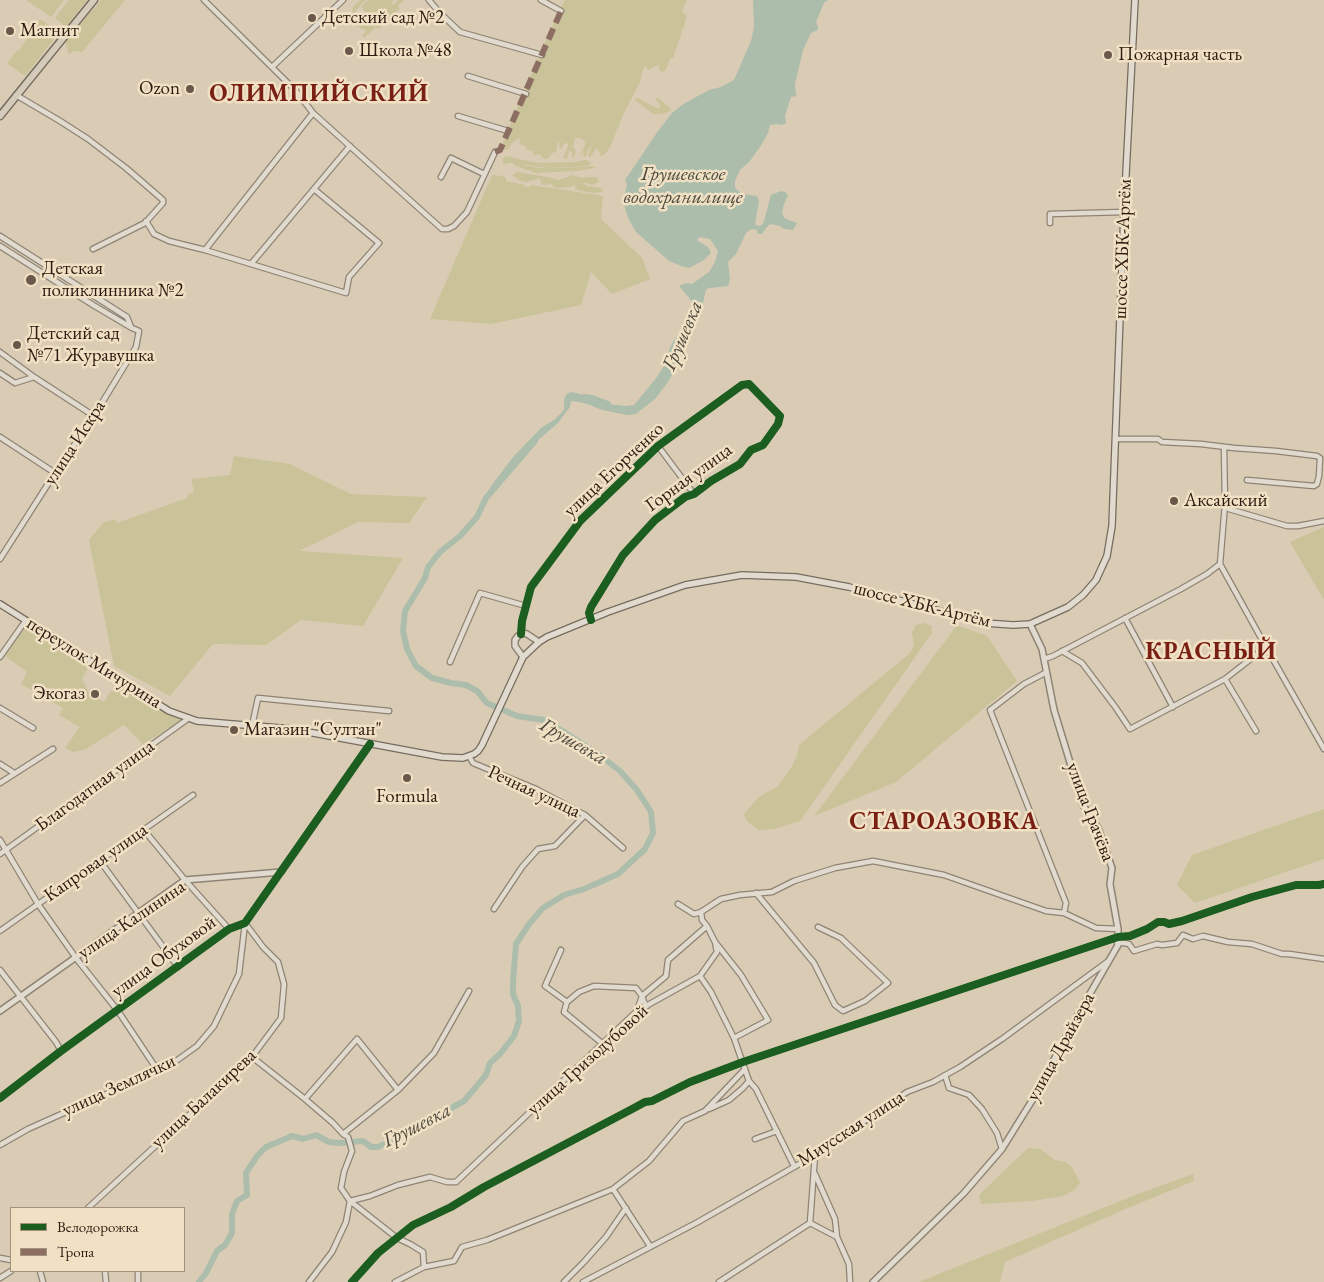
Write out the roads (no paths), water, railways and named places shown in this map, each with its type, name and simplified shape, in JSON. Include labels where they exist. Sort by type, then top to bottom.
[{"type":"main road","points":[[0,116],[94,0]]},
{"type":"main road","name":"шоссе ХБК-Артём","points":[[469,756],[478,751],[482,745],[523,657],[540,642],[547,637],[608,612],[685,586],[742,575],[796,577],[849,587],[985,623],[1012,625],[1030,624],[1068,607],[1083,595],[1096,580],[1107,556],[1112,526],[1124,212],[1135,0]]},
{"type":"main road","name":"переулок Мичурина","points":[[0,604],[169,711],[197,721],[292,730],[442,757],[463,758],[469,756]]},
{"type":"street","points":[[204,0],[296,91],[314,113],[442,229],[454,226],[467,212],[495,152]]},
{"type":"street","points":[[272,67],[343,0]]},
{"type":"street","points":[[430,0],[439,12],[460,32],[542,54]]},
{"type":"street","points":[[541,0],[561,11]]},
{"type":"street","points":[[468,76],[526,94]]},
{"type":"street","points":[[16,95],[88,139],[163,200],[163,203],[146,221],[93,249]]},
{"type":"street","points":[[205,250],[314,113]]},
{"type":"street","points":[[458,116],[508,131]]},
{"type":"street","points":[[251,264],[350,146]]},
{"type":"street","points":[[441,177],[451,158],[484,174]]},
{"type":"street","points":[[146,221],[154,234],[169,241],[205,250],[346,293],[349,277],[378,243],[314,189]]},
{"type":"street","points":[[1050,223],[1050,214],[1124,212]]},
{"type":"street","points":[[0,236],[127,317],[132,328]]},
{"type":"street","points":[[0,246],[132,328]]},
{"type":"street","name":"улица Искра","points":[[0,559],[94,416],[136,347],[139,331],[132,328]]},
{"type":"street","points":[[0,352],[34,377],[94,416]]},
{"type":"street","points":[[0,372],[15,383],[34,377]]},
{"type":"street","name":"улица Егорченко","points":[[521,634],[522,621],[531,587],[580,520],[658,446],[742,385],[750,384],[780,416]]},
{"type":"street","name":"Горная улица","points":[[590,620],[589,613],[591,607],[623,555],[655,520],[685,498],[740,464],[751,450],[763,445],[778,424],[780,416]]},
{"type":"street","points":[[0,437],[55,473]]},
{"type":"street","points":[[1116,439],[1201,444],[1276,451],[1317,456],[1320,458],[1319,476],[1317,484],[1314,486],[1247,480]]},
{"type":"street","points":[[658,446],[694,494]]},
{"type":"street","points":[[1224,447],[1225,504],[1220,564],[1324,749]]},
{"type":"street","points":[[1225,504],[1229,509],[1287,526],[1324,521]]},
{"type":"street","points":[[1044,659],[1201,578],[1220,564]]},
{"type":"street","points":[[450,662],[480,593],[526,606]]},
{"type":"street","points":[[1125,618],[1173,707]]},
{"type":"street","points":[[0,657],[26,620]]},
{"type":"street","name":"улица Грачёва","points":[[1030,624],[1042,649],[1054,710],[1083,805],[1098,828],[1112,868],[1110,884],[1118,929],[1118,941]]},
{"type":"street","points":[[523,657],[514,644],[516,637],[521,634],[527,634],[540,642]]},
{"type":"street","points":[[1062,651],[1082,663],[1130,729],[1225,679],[1266,647]]},
{"type":"street","points":[[1046,674],[1024,684],[990,710],[1066,903],[1064,913]]},
{"type":"street","points":[[1225,679],[1256,731]]},
{"type":"street","points":[[252,726],[258,698],[389,711]]},
{"type":"street","points":[[0,708],[34,728]]},
{"type":"street","name":"Благодатная улица","points":[[0,854],[189,718]]},
{"type":"street","name":"улица Обуховой","points":[[0,1098],[61,1051],[230,929],[245,923],[370,744]]},
{"type":"street","points":[[0,784],[53,749]]},
{"type":"street","name":"Речная улица","points":[[469,756],[473,763],[536,789],[585,815],[623,848]]},
{"type":"street","points":[[0,764],[14,774]]},
{"type":"street","name":"Капровая улица","points":[[0,931],[193,795]]},
{"type":"street","points":[[494,909],[522,867],[538,849],[555,846],[585,815]]},
{"type":"street","points":[[144,830],[230,929]]},
{"type":"street","points":[[0,840],[38,904],[76,958],[118,1011],[158,1071]]},
{"type":"street","points":[[100,861],[178,967]]},
{"type":"street","points":[[678,904],[694,914],[701,912],[721,898],[740,894],[772,892],[794,881],[835,868],[874,861],[944,875],[1046,911],[1064,913],[1096,928],[1118,929]]},
{"type":"street","name":"улица Калинина","points":[[0,1011],[186,880],[281,872]]},
{"type":"street","points":[[352,1282],[378,1253],[413,1226],[645,1102],[652,1101],[690,1082],[743,1062],[1118,941],[1148,929],[1158,922],[1169,924],[1182,921],[1252,897],[1296,885],[1324,884]]},
{"type":"street","points":[[756,894],[814,963],[835,1005],[843,1012],[866,1001],[888,983],[841,938],[818,927]]},
{"type":"street","points":[[701,912],[702,920],[715,942],[740,975],[768,1020],[734,1038]]},
{"type":"street","name":"улица Балакирева","points":[[89,1207],[252,1057],[280,1018],[284,984],[278,962],[263,947],[245,923]]},
{"type":"street","name":"улица Землячки","points":[[0,1145],[28,1129],[169,1066],[197,1046],[214,1026],[239,974],[245,923]]},
{"type":"street","points":[[637,1011],[642,996],[666,976],[668,960],[707,926]]},
{"type":"street","points":[[1118,941],[1129,944],[1134,952],[1157,944],[1177,943],[1183,935],[1193,939],[1203,936],[1228,942],[1252,944],[1282,954],[1324,959]]},
{"type":"street","name":"улица Драйзера","points":[[874,1282],[964,1193],[1002,1149],[1033,1099],[1118,941]]},
{"type":"street","name":"улица Гризодубовой","points":[[350,1201],[370,1196],[398,1184],[430,1177],[447,1182],[456,1182],[637,1011],[700,976],[716,952],[715,942]]},
{"type":"street","points":[[562,950],[545,986],[567,1002]]},
{"type":"street","name":"Миусская улица","points":[[583,1282],[698,1222],[815,1155],[906,1092],[933,1082],[960,1067],[1002,1039],[1108,961]]},
{"type":"street","points":[[0,970],[61,1051]]},
{"type":"street","points":[[700,976],[711,992],[734,1038],[749,1081],[756,1089],[794,1166]]},
{"type":"street","points":[[603,1044],[564,1012],[567,1002],[579,992],[594,986],[636,988],[647,1006]]},
{"type":"street","points":[[343,1134],[398,1090],[434,1053],[469,991]]},
{"type":"street","points":[[305,1099],[357,1038],[398,1090]]},
{"type":"street","points":[[252,1057],[334,1123],[348,1137],[352,1151],[344,1172],[341,1188],[350,1201],[397,1238],[423,1252],[424,1267]]},
{"type":"street","points":[[705,1111],[744,1069]]},
{"type":"street","points":[[945,1075],[949,1088],[969,1095],[982,1109],[997,1133],[1002,1149]]},
{"type":"street","points":[[395,1282],[424,1267],[454,1261],[462,1247],[487,1240],[613,1189],[649,1161],[683,1121],[729,1100],[749,1081]]},
{"type":"street","points":[[755,1139],[777,1131]]},
{"type":"street","points":[[810,1223],[815,1155]]},
{"type":"street","points":[[814,1172],[835,1219],[837,1237],[849,1264],[850,1282]]},
{"type":"street","points":[[613,1189],[650,1246]]},
{"type":"street","points":[[309,1282],[332,1252],[346,1222],[350,1201]]},
{"type":"street","points":[[564,1282],[584,1263],[606,1237],[626,1208]]},
{"type":"street","points":[[810,1223],[837,1237]]},
{"type":"street","points":[[719,1282],[810,1223]]},
{"type":"water","name":"Грушевское водохранилище","points":[[753,0],[828,0],[824,3],[816,22],[818,30],[811,33],[803,50],[795,84],[796,96],[791,97],[785,116],[786,123],[770,125],[762,144],[750,161],[740,170],[735,181],[735,188],[742,194],[757,196],[759,201],[755,224],[758,226],[762,225],[771,195],[781,191],[788,195],[782,212],[784,218],[797,223],[793,230],[770,224],[762,234],[758,234],[757,230],[751,229],[746,233],[736,254],[728,262],[730,279],[728,286],[703,289],[700,303],[682,338],[680,361],[668,382],[655,399],[636,414],[627,415],[571,401],[570,407],[558,423],[530,447],[495,487],[487,502],[486,498],[491,486],[514,456],[541,428],[554,420],[564,410],[566,395],[570,392],[577,393],[608,404],[634,405],[657,377],[668,359],[670,347],[690,316],[693,306],[690,299],[679,286],[686,283],[692,284],[709,272],[715,262],[718,251],[710,239],[700,237],[697,240],[708,247],[711,253],[704,260],[689,268],[669,261],[636,232],[629,220],[624,198],[627,184],[625,180],[672,113],[685,103],[709,90],[721,87],[734,80],[751,41],[754,27]]},
{"type":"waterway","name":"Грушевка","points":[[696,306],[700,303],[705,287]]},
{"type":"waterway","name":"Грушевка","points":[[584,397],[608,404]]},
{"type":"waterway","name":"Грушевка","points":[[199,1282],[206,1273],[217,1251],[225,1245],[232,1233],[232,1214],[237,1201],[247,1195],[246,1173],[257,1156],[266,1147],[292,1136],[303,1139],[316,1135],[329,1142],[363,1141],[371,1147],[378,1147],[396,1139],[413,1128],[442,1117],[453,1107],[464,1101],[486,1075],[490,1063],[514,1036],[519,1021],[518,1006],[513,994],[516,944],[529,924],[543,908],[564,895],[584,889],[618,874],[645,849],[653,833],[651,812],[637,790],[620,771],[598,754],[544,720],[517,716],[487,703],[477,691],[466,685],[432,678],[416,666],[407,649],[403,631],[405,611],[425,578],[428,567],[440,552],[460,536],[477,517],[486,498],[535,441]]},
{"type":"place","name":"Детский сад №2","points":[[312,18]]},
{"type":"place","name":"Магнит","points":[[10,31]]},
{"type":"place","name":"Школа №48","points":[[349,51]]},
{"type":"place","name":"Пожарная часть","points":[[1108,55]]},
{"type":"place","name":"Ozon","points":[[190,89]]},
{"type":"place","name":"Детская поликлинника №2","points":[[31,280]]},
{"type":"place","name":"Детский сад №71 Журавушка","points":[[17,345]]},
{"type":"place","name":"Аксайский","points":[[1174,501]]},
{"type":"place","name":"Экогаз","points":[[95,694]]},
{"type":"place","name":"Магазин \"Султан\"","points":[[234,730]]},
{"type":"place","name":"Formula","points":[[407,778]]},
{"type":"district","name":"ОЛИМПИЙСКИЙ","points":[[319,94]]},
{"type":"district","name":"КРАСНЫЙ","points":[[1211,652]]},
{"type":"district","name":"СТАРОАЗОВКА","points":[[944,822]]}]
